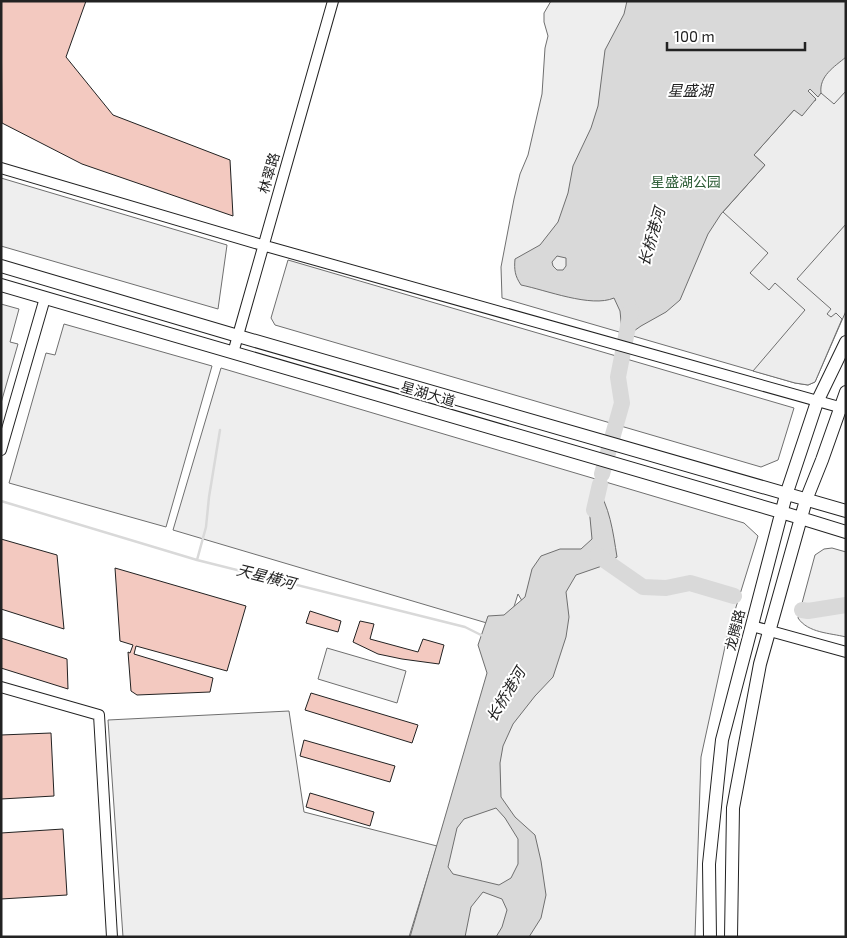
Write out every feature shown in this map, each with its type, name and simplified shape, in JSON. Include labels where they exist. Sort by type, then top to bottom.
[{"type":"main road","name":"星湖大道","points":[[1,266],[602,442],[846,511]]},
{"type":"main road","name":"星湖大道","points":[[1,285],[846,532]]},
{"type":"main road","name":"龙腾路","points":[[710,937],[709,864],[722,740],[786,495],[817,402],[846,342]]},
{"type":"main road","points":[[731,937],[733,808],[760,664],[806,500],[842,408],[846,392]]},
{"type":"street","name":"林翠路","points":[[232,353],[333,1]]},
{"type":"street","points":[[1,168],[591,338],[842,408]]},
{"type":"street","points":[[1,450],[45,298]]},
{"type":"street","points":[[752,626],[846,652]]},
{"type":"street","points":[[1,687],[98,715],[112,937]]},
{"type":"green space","name":"星盛湖公园","points":[[551,1],[846,1],[846,311],[815,382],[808,385],[795,383],[502,298],[501,267],[514,199],[520,174],[528,155],[542,94],[545,48],[548,36],[544,22],[544,13]]},
{"type":"green space","points":[[1,178],[227,245],[218,309],[1,246]]},
{"type":"green space","points":[[288,260],[794,408],[778,460],[761,467],[275,325],[271,318]]},
{"type":"green space","points":[[1,304],[19,309],[10,342],[18,344],[1,403]]},
{"type":"green space","points":[[64,324],[212,366],[166,527],[9,483],[46,353],[55,355]]},
{"type":"green space","points":[[221,368],[744,523],[758,536],[728,633],[701,757],[695,937],[420,937],[447,850],[538,628],[518,594],[507,629],[173,530]]},
{"type":"green space","points":[[832,548],[846,552],[846,637],[813,630],[798,618],[815,555],[824,549]]},
{"type":"green space","points":[[327,648],[406,671],[397,703],[318,679]]},
{"type":"green space","points":[[289,711],[304,812],[437,846],[409,937],[123,937],[108,720]]},
{"type":"shaded area","points":[[810,89],[818,96],[821,93],[834,104],[846,91],[846,224],[797,279],[831,309],[827,314],[831,317],[836,313],[842,319],[815,382],[808,385],[753,371],[805,310],[775,283],[769,290],[750,273],[768,253],[723,212],[765,165],[754,155],[794,110],[816,100],[808,91]]},
{"type":"water","name":"星盛湖","points":[[627,1],[846,1],[846,57],[832,68],[825,77],[822,82],[821,93],[818,97],[810,89],[808,91],[816,99],[802,116],[794,110],[754,155],[765,165],[721,214],[708,234],[680,300],[666,312],[631,333],[622,331],[620,311],[614,298],[604,301],[581,300],[521,285],[516,276],[515,266],[515,259],[540,245],[558,222],[568,193],[573,166],[591,128],[598,106],[605,50],[624,14]],"holes":[[[557,256],[566,258],[566,266],[563,270],[557,270],[553,266],[552,262]]]},
{"type":"water","points":[[595,485],[607,510],[617,557],[602,566],[576,575],[566,592],[569,617],[566,637],[553,677],[513,724],[503,746],[500,763],[501,797],[515,817],[535,835],[546,895],[541,918],[529,937],[496,937],[502,927],[507,910],[502,899],[483,892],[471,907],[465,937],[410,937],[487,673],[478,645],[488,616],[504,615],[525,597],[532,569],[541,556],[560,549],[581,549],[592,539],[589,507]],"holes":[[[496,808],[505,818],[518,839],[518,864],[511,878],[499,885],[453,874],[448,867],[457,828],[464,819]]]},
{"type":"building","points":[[1,1],[86,1],[66,57],[113,115],[230,160],[233,216],[82,164],[2,123]]},
{"type":"building","points":[[1,539],[57,555],[64,629],[1,609]]},
{"type":"building","points":[[115,568],[246,606],[227,671],[136,646],[134,654],[213,678],[210,692],[137,695],[131,691],[128,652],[130,653],[133,645],[120,641]]},
{"type":"building","points":[[310,611],[341,621],[338,632],[306,623]]},
{"type":"building","points":[[360,621],[374,624],[370,639],[418,652],[423,639],[444,645],[439,664],[378,654],[353,642]]},
{"type":"building","points":[[1,638],[67,659],[68,689],[1,668]]},
{"type":"building","points":[[311,693],[418,725],[412,743],[305,710]]},
{"type":"building","points":[[51,733],[54,796],[1,799],[1,735]]},
{"type":"building","points":[[304,740],[395,766],[390,782],[300,756]]},
{"type":"building","points":[[310,793],[374,812],[370,826],[306,807]]},
{"type":"building","points":[[63,829],[67,895],[1,899],[1,833]]},
{"type":"waterway","name":"长桥港河","points":[[602,474],[622,403],[618,377],[631,311]]},
{"type":"waterway","points":[[197,560],[206,527],[220,430]]},
{"type":"waterway","name":"长桥港河","points":[[594,510],[600,484]]},
{"type":"waterway","name":"天星横河","points":[[1,501],[197,560],[465,627],[483,636]]},
{"type":"waterway","name":"天星横河","points":[[597,555],[643,587],[666,588],[690,583],[734,596]]},
{"type":"waterway","name":"天星横河","points":[[802,610],[808,611],[846,605]]}]
